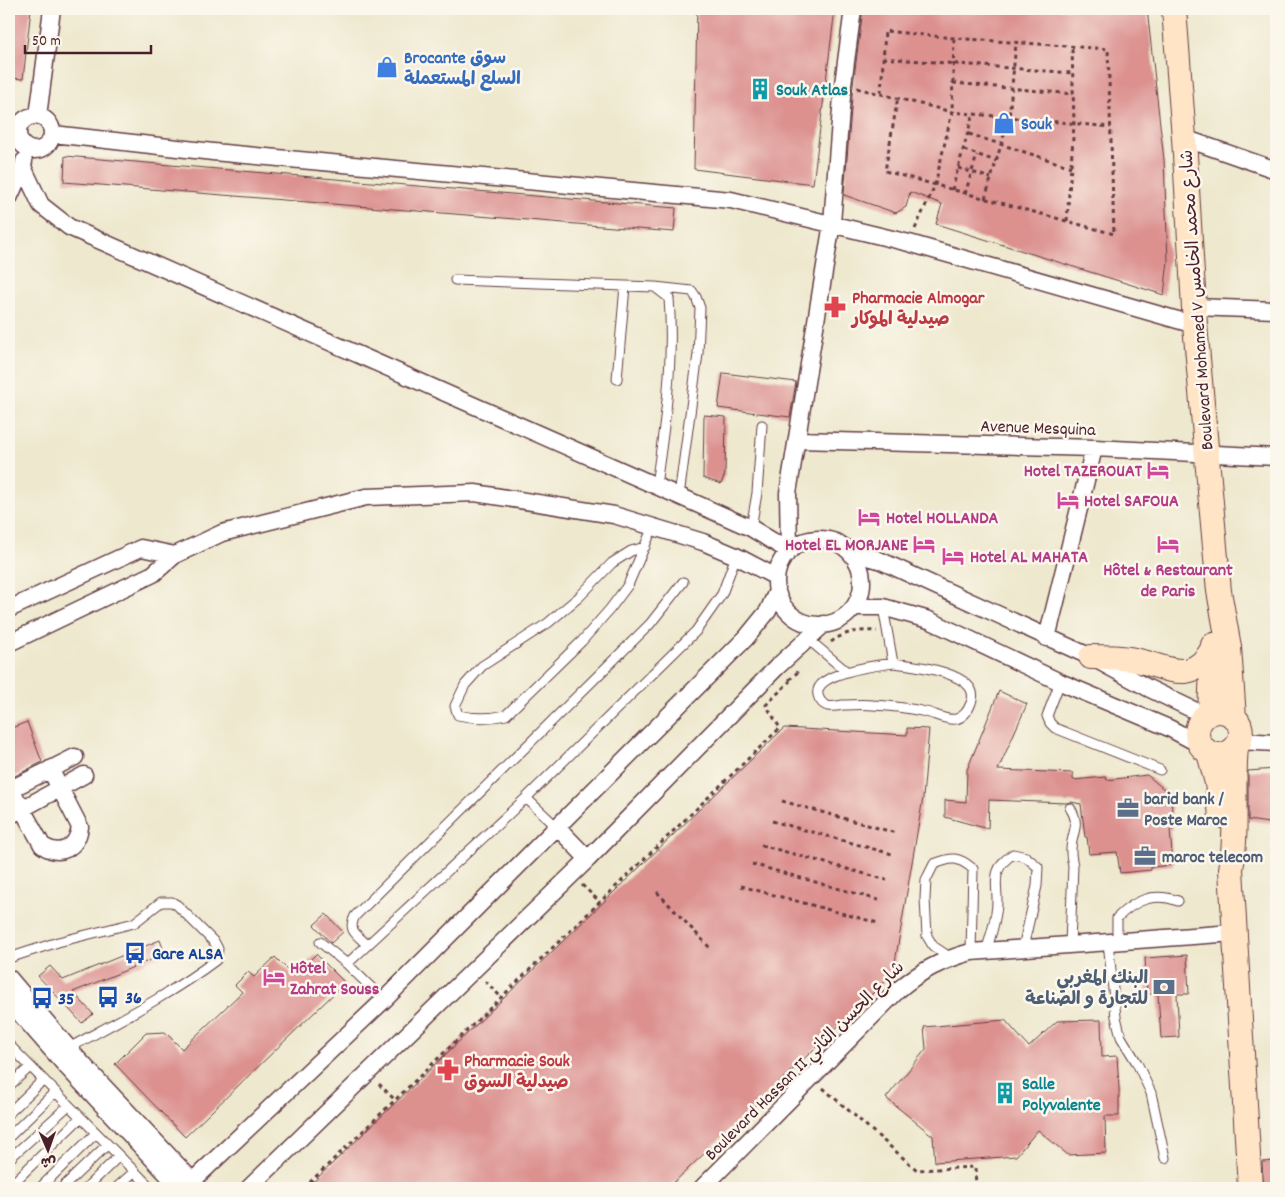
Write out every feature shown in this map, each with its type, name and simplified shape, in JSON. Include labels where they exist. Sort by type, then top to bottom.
[{"type":"street","points":[[32,117],[52,9]]},
{"type":"street","points":[[789,551],[788,493],[832,223],[843,84],[853,9]]},
{"type":"street","name":"Boulevard Mohamed V شارع محمد الخامس","points":[[1174,9],[1195,316],[1219,591],[1228,637],[1234,718]]},
{"type":"street","points":[[9,116],[32,117],[49,122],[53,134],[48,145],[44,148],[32,150],[19,145]]},
{"type":"street","points":[[32,117],[21,123],[18,130],[23,167],[41,204],[69,227],[656,485],[751,528],[789,551]]},
{"type":"street","points":[[53,134],[213,152],[731,200],[832,223],[1195,316],[1276,310]]},
{"type":"street","points":[[1184,138],[1276,170]]},
{"type":"street","points":[[9,198],[23,167]]},
{"type":"street","name":"Avenue Mesquina","points":[[798,440],[1094,448],[1276,456]]},
{"type":"street","points":[[1047,638],[1094,448]]},
{"type":"street","points":[[9,643],[153,574],[175,555],[222,533],[366,497],[476,493],[614,515],[703,542],[736,556],[777,584],[782,603],[795,616],[812,624],[836,621],[855,606],[861,593],[863,579],[859,565],[851,552]]},
{"type":"street","points":[[9,978],[71,1057],[189,1187],[384,1000],[746,638],[768,611],[777,584],[780,563],[789,551],[800,543],[813,539],[827,539],[840,544],[851,552],[878,560],[1091,657],[1148,688],[1208,715]]},
{"type":"street","points":[[9,609],[141,548],[175,555]]},
{"type":"street","name":"Boulevard Mohamed V شارع محمد الخامس","points":[[1208,715],[1212,648],[1219,591]]},
{"type":"street","points":[[855,606],[883,607],[929,620],[1060,682],[1169,728],[1216,755],[1230,752],[1237,744],[1276,743]]},
{"type":"street","points":[[249,1188],[475,970],[588,859],[777,667],[824,624]]},
{"type":"street","points":[[1091,657],[1129,658],[1171,671],[1184,672],[1196,668],[1206,659],[1212,648]]},
{"type":"street","points":[[1232,869],[1225,844],[1217,783],[1197,733],[1202,720],[1208,715],[1223,712],[1234,718],[1239,725],[1240,733],[1234,769],[1232,869],[1234,933],[1250,1188]]},
{"type":"street","points":[[50,769],[80,828],[79,837],[69,848],[56,851],[49,850],[42,845],[15,813],[10,789],[50,769],[75,757]]},
{"type":"street","points":[[15,813],[84,775]]},
{"type":"street","points":[[557,826],[588,859]]},
{"type":"street","name":"Boulevard Hassan II شارع الحسن الثاني","points":[[706,1187],[897,991],[913,977],[925,970],[951,958],[979,952],[1234,933]]},
{"type":"street","points":[[9,1001],[71,1057]]},
{"type":"lane","points":[[455,280],[692,290],[700,308],[698,354],[679,496]]},
{"type":"lane","points":[[617,379],[625,286]]},
{"type":"lane","points":[[655,287],[669,298],[671,328],[664,436],[656,485]]},
{"type":"lane","points":[[751,528],[757,493],[762,425]]},
{"type":"lane","points":[[644,547],[631,551],[612,563],[579,597],[548,623],[482,666],[465,685],[455,706],[458,715],[472,718],[491,718],[506,714],[582,641],[628,585],[644,547],[652,527]]},
{"type":"lane","points":[[347,964],[526,798],[696,631],[722,594],[736,556]]},
{"type":"lane","points":[[367,945],[352,929],[351,924],[355,916],[650,624],[683,582]]},
{"type":"lane","points":[[883,607],[893,664]]},
{"type":"lane","points":[[808,639],[847,672]]},
{"type":"lane","points":[[893,664],[924,667],[968,684],[971,687],[973,696],[967,712],[957,719],[890,706],[828,706],[822,704],[818,698],[820,686],[847,672],[862,667],[893,664]]},
{"type":"lane","points":[[1060,682],[1047,716],[1050,723],[1056,728],[1160,770]]},
{"type":"lane","points":[[526,798],[557,826]]},
{"type":"lane","points":[[1070,808],[1076,817],[1075,833],[1070,852],[1073,864],[1070,945]]},
{"type":"lane","points":[[979,952],[997,912],[996,877],[1002,861],[1013,854],[1026,858],[1038,868],[1037,886],[1023,948]]},
{"type":"lane","points":[[951,958],[933,946],[927,936],[925,899],[926,880],[934,864],[951,858],[965,862],[973,869],[979,952]]},
{"type":"lane","points":[[1165,1158],[1151,1093],[1137,1063],[1121,1037],[1116,1017],[1112,942],[1117,918],[1127,908],[1140,900],[1170,898],[1178,901]]},
{"type":"lane","points":[[9,958],[58,942],[134,923],[161,902],[177,904],[215,943],[218,949],[216,960],[198,974],[160,997],[71,1057]]},
{"type":"lane","points":[[320,942],[347,964],[384,1000]]},
{"type":"lane","points":[[9,1046],[151,1188]]},
{"type":"lane","points":[[9,1061],[16,1053]]},
{"type":"lane","points":[[9,1086],[30,1067]]},
{"type":"lane","points":[[9,1113],[43,1080]]},
{"type":"lane","points":[[9,1137],[55,1092]]},
{"type":"lane","points":[[9,1159],[68,1106]]},
{"type":"lane","points":[[9,1187],[80,1118]]},
{"type":"lane","points":[[40,1188],[95,1134]]},
{"type":"lane","points":[[62,1188],[107,1145]]},
{"type":"lane","points":[[86,1188],[119,1156]]},
{"type":"lane","points":[[116,1188],[134,1172]]},
{"type":"path","points":[[881,93],[885,31],[1108,49],[1114,234],[885,171],[898,97]]},
{"type":"path","points":[[910,243],[935,185],[952,112],[954,38]]},
{"type":"path","points":[[985,199],[1009,118],[1016,43]]},
{"type":"path","points":[[1067,221],[1074,124],[1072,47]]},
{"type":"path","points":[[883,58],[1072,73]]},
{"type":"path","points":[[953,83],[1073,94]]},
{"type":"path","points":[[843,84],[952,112],[1110,127]]},
{"type":"path","points":[[952,190],[974,114]]},
{"type":"path","points":[[969,134],[1071,167]]},
{"type":"path","points":[[964,150],[996,161]]},
{"type":"path","points":[[965,194],[977,155]]},
{"type":"path","points":[[958,168],[991,178]]},
{"type":"path","points":[[304,1188],[780,728],[766,705],[821,650],[843,633],[861,630],[888,632]]},
{"type":"path","points":[[777,667],[790,681]]},
{"type":"path","points":[[782,801],[896,833]]},
{"type":"path","points":[[772,821],[892,854]]},
{"type":"path","points":[[761,845],[887,880]]},
{"type":"path","points":[[752,864],[882,901]]},
{"type":"path","points":[[571,874],[600,902]]},
{"type":"path","points":[[741,886],[878,924]]},
{"type":"path","points":[[657,892],[711,950]]},
{"type":"path","points":[[475,970],[501,997]]},
{"type":"path","points":[[368,1073],[395,1100]]},
{"type":"path","points":[[812,1078],[917,1170],[974,1167],[976,1188]]},
{"type":"building","points":[[9,9],[31,9],[23,79],[9,78]]},
{"type":"building","name":"Souk Atlas","points":[[697,9],[835,9],[813,184],[694,169]]},
{"type":"building","name":"Souk","points":[[863,9],[1147,9],[1164,160],[1168,261],[1164,295],[936,224],[942,204],[910,192],[906,207],[896,213],[844,195],[853,85]]},
{"type":"building","points":[[65,156],[676,208],[674,232],[64,182]]},
{"type":"building","points":[[723,373],[796,382],[790,417],[718,408]]},
{"type":"building","points":[[704,415],[726,417],[725,474],[721,484],[703,478]]},
{"type":"building","points":[[999,691],[1027,704],[998,770],[1073,773],[1073,780],[1106,777],[1107,780],[1147,775],[1171,795],[1173,830],[1170,830],[1173,865],[1151,867],[1151,870],[1120,873],[1117,852],[1089,854],[1081,804],[1071,802],[989,800],[988,829],[945,817],[945,800],[966,802],[967,770]]},
{"type":"building","points":[[27,722],[42,762],[13,777],[9,766],[9,729]]},
{"type":"building","points":[[784,728],[907,735],[907,728],[929,729],[923,798],[893,974],[668,1188],[307,1188]]},
{"type":"building","points":[[1276,769],[1276,824],[1248,820],[1248,771]]},
{"type":"building","points":[[326,914],[343,932],[331,943],[314,925]]},
{"type":"building","points":[[160,940],[165,954],[73,992],[93,1014],[82,1023],[38,976],[50,966],[63,980]]},
{"type":"building","points":[[316,954],[345,983],[185,1137],[115,1064],[146,1033],[165,1032],[182,1049],[242,992],[235,985],[248,972],[254,977],[275,957],[294,976]]},
{"type":"building","points":[[1187,955],[1189,994],[1177,994],[1179,1037],[1161,1038],[1158,994],[1147,994],[1145,958]]},
{"type":"building","name":"Salle Polyvalente","points":[[1005,1020],[1029,1047],[1057,1021],[1101,1020],[1102,1057],[1117,1056],[1119,1088],[1119,1116],[1105,1116],[1106,1153],[1068,1155],[1038,1130],[1016,1156],[935,1162],[933,1136],[886,1098],[926,1049],[924,1027]]},
{"type":"building","points":[[1276,1161],[1276,1188],[1264,1188],[1262,1162]]},
{"type":"place","name":"Brocante سوق السلع المستعملة","points":[[387,67]]},
{"type":"place","name":"Souk Atlas","points":[[760,89]]},
{"type":"place","name":"Souk","points":[[1004,123]]},
{"type":"place","name":"Pharmacie Almogar صيدلية الموكار","points":[[835,307]]},
{"type":"place","name":"Hotel TAZEROUAT","points":[[1158,470]]},
{"type":"place","name":"Hotel SAFOUA","points":[[1068,500]]},
{"type":"place","name":"Hotel HOLLANDA","points":[[869,517]]},
{"type":"place","name":"Hotel EL MORJANE","points":[[924,544]]},
{"type":"place","name":"Hôtel & Restaurant de Paris","points":[[1168,544]]},
{"type":"place","name":"Hotel AL MAHATA","points":[[953,556]]},
{"type":"place","name":"barid bank / Poste Maroc","points":[[1128,808]]},
{"type":"place","name":"maroc telecom","points":[[1145,856]]},
{"type":"place","name":"Gare ALSA","points":[[135,953]]},
{"type":"place","name":"Hôtel Zahrat Souss","points":[[274,977]]},
{"type":"place","name":"البنك المغربي للتجارة و الصناعة","points":[[1164,987]]},
{"type":"place","name":"36","points":[[108,997]]},
{"type":"place","name":"35","points":[[42,998]]},
{"type":"place","name":"Pharmacie Souk صيدلية السوق","points":[[448,1070]]},
{"type":"place","name":"Salle Polyvalente","points":[[1005,1093]]}]
